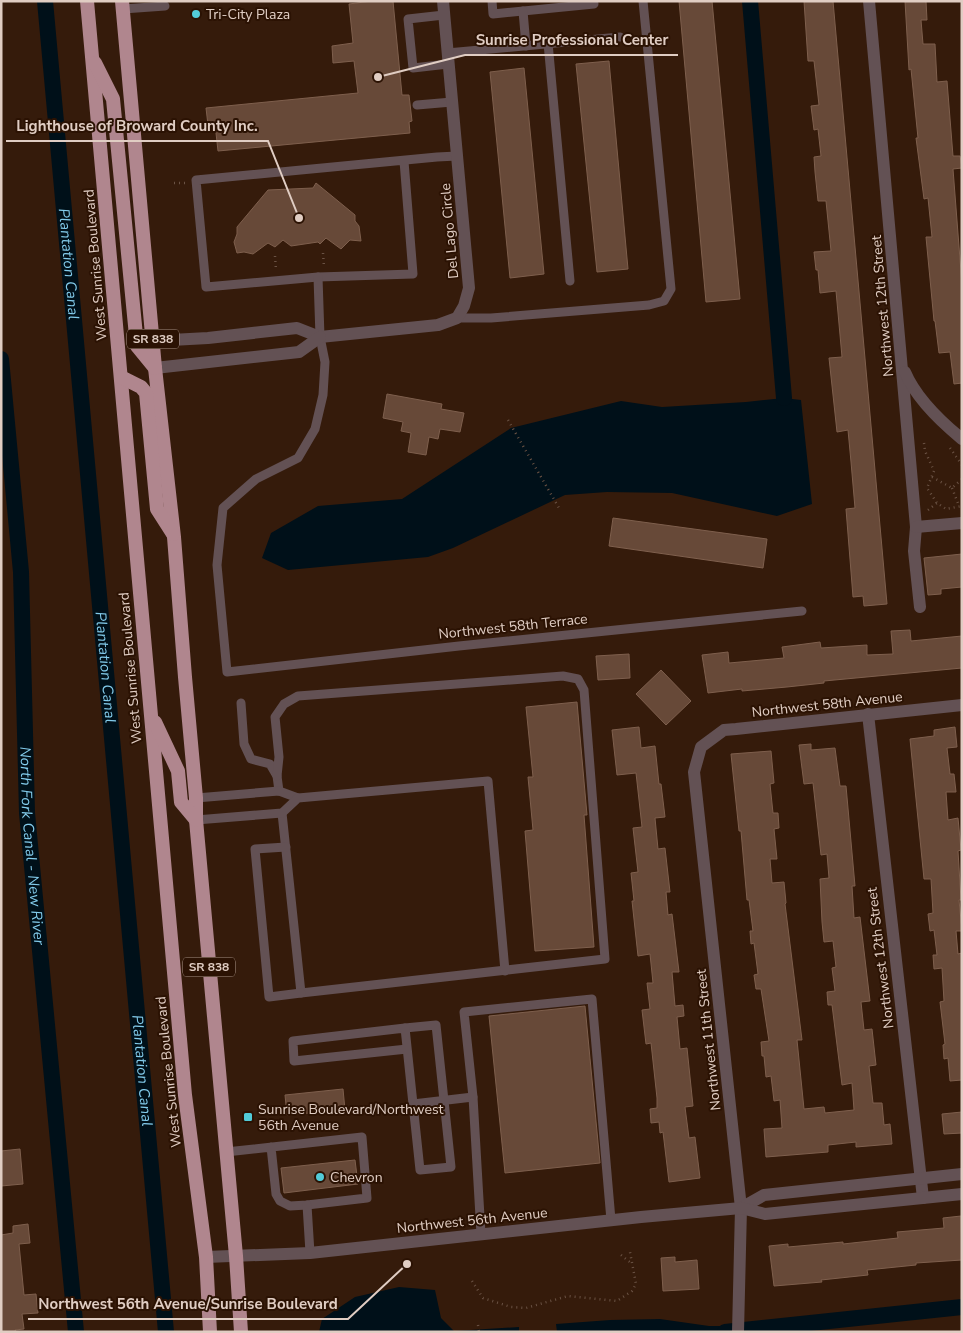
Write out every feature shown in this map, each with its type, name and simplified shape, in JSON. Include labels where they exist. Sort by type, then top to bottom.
[{"type":"highway","name":"West Sunrise Boulevard","points":[[87,1],[185,1095],[206,1257],[210,1332]]},
{"type":"highway","name":"SR 838","points":[[123,5],[155,368],[174,537],[196,798],[196,820],[236,1256],[241,1332]]},
{"type":"highway","points":[[92,56],[113,99],[137,346],[155,368]]},
{"type":"highway","points":[[122,377],[141,387],[146,393],[157,509],[174,537]]},
{"type":"highway","points":[[150,712],[178,771],[181,802],[196,820]]},
{"type":"street","name":"Del Lago Circle","points":[[443,1],[469,288],[464,306],[457,318]]},
{"type":"street","name":"Northwest 12th Street","points":[[869,1],[916,527],[914,551],[920,607]]},
{"type":"street","points":[[153,341],[208,338],[297,328],[320,337],[438,325],[457,318]]},
{"type":"street","points":[[155,368],[299,352],[320,337]]},
{"type":"street","points":[[902,365],[911,385],[932,411],[962,439]]},
{"type":"street","points":[[916,527],[962,522]]},
{"type":"street","name":"Northwest 58th Avenue","points":[[701,747],[724,730],[962,705]]},
{"type":"street","name":"Northwest 12th Street","points":[[868,714],[923,1198]]},
{"type":"street","name":"Northwest 11th Street","points":[[701,747],[694,772],[741,1208],[738,1332]]},
{"type":"street","name":"Northwest 56th Avenue","points":[[741,1208],[764,1195],[962,1174]]},
{"type":"street","name":"Northwest 56th Avenue","points":[[206,1257],[310,1253],[611,1220],[741,1208],[765,1214],[962,1194]]},
{"type":"lane","points":[[492,1],[493,14],[594,4],[594,1]]},
{"type":"lane","points":[[457,318],[491,318],[649,305],[664,301],[671,289],[643,1]]},
{"type":"lane","points":[[123,5],[165,6]]},
{"type":"lane","points":[[523,11],[526,46]]},
{"type":"lane","points":[[444,14],[408,19],[413,68],[448,58],[526,46],[620,37]]},
{"type":"lane","points":[[548,44],[570,281]]},
{"type":"lane","points":[[417,106],[452,102]]},
{"type":"lane","points":[[404,161],[414,274],[318,276],[206,287],[192,181],[404,161],[457,156]]},
{"type":"lane","points":[[318,276],[320,337]]},
{"type":"lane","name":"Northwest 58th Terrace","points":[[320,337],[325,362],[323,395],[315,429],[298,458],[256,479],[223,508],[217,565],[227,672],[802,611]]},
{"type":"lane","points":[[276,776],[279,757],[275,717],[284,704],[298,696],[564,676],[578,679],[584,690],[605,959],[269,997],[255,849],[286,847]]},
{"type":"lane","points":[[241,704],[244,744],[251,759],[270,764],[276,776],[279,791]]},
{"type":"lane","points":[[196,798],[279,791],[298,798],[488,781],[505,971]]},
{"type":"lane","points":[[196,820],[282,813],[298,798]]},
{"type":"lane","points":[[282,813],[301,993]]},
{"type":"lane","points":[[481,1234],[473,1097],[464,1012],[592,999],[611,1220]]},
{"type":"lane","points":[[405,1028],[420,1170],[451,1168],[436,1025],[405,1028],[293,1041],[294,1061],[407,1049]]},
{"type":"lane","points":[[413,1104],[473,1097]]},
{"type":"lane","points":[[226,1152],[271,1147],[362,1137],[367,1198],[290,1206],[280,1201],[276,1194],[271,1147]]},
{"type":"lane","points":[[307,1205],[310,1253]]},
{"type":"path","points":[[174,184],[192,181]]},
{"type":"path","points":[[323,253],[324,269]]},
{"type":"path","points":[[275,256],[276,272]]},
{"type":"path","points":[[508,420],[559,508]]},
{"type":"path","points":[[923,438],[925,451],[934,471],[927,488],[937,503],[946,509],[960,506],[952,488],[932,476]]},
{"type":"path","points":[[949,447],[962,465]]},
{"type":"path","points":[[952,488],[962,479]]},
{"type":"path","points":[[926,511],[937,503]]},
{"type":"path","points":[[472,1281],[483,1298],[511,1307],[526,1308],[568,1296],[617,1301],[632,1291],[636,1284],[630,1252]]},
{"type":"path","points":[[622,1255],[631,1263]]},
{"type":"path","points":[[478,1325],[479,1332]]},
{"type":"shaded area","points":[[784,398],[801,400],[812,504],[777,516],[672,493],[607,492],[565,495],[453,548],[428,557],[288,570],[262,558],[271,533],[318,506],[402,499],[511,428],[621,401],[662,407]]},
{"type":"shaded area","points":[[399,1287],[435,1290],[441,1318],[454,1331],[519,1327],[519,1332],[319,1332],[322,1319],[355,1297]]},
{"type":"shaded area","points":[[660,1319],[709,1326],[723,1326],[728,1332],[557,1332],[556,1324],[610,1320]]},
{"type":"building","points":[[393,1],[402,95],[409,95],[412,121],[409,122],[410,133],[218,151],[215,124],[208,125],[206,108],[358,93],[354,61],[333,63],[332,46],[353,43],[349,4]]},
{"type":"building","points":[[679,1],[712,1],[740,299],[706,302]]},
{"type":"building","points":[[804,1],[833,1],[887,604],[864,606],[863,596],[853,597],[846,509],[855,508],[848,430],[837,432],[829,358],[842,357],[836,291],[820,293],[814,252],[831,251],[826,201],[818,201],[814,157],[821,156],[818,129],[814,130],[811,106],[819,105],[814,61],[808,61]]},
{"type":"building","points":[[905,1],[926,1],[927,20],[921,20],[923,44],[935,44],[937,82],[947,81],[953,156],[960,156],[962,168],[953,169],[962,285],[962,383],[954,384],[950,352],[939,353],[934,321],[926,237],[932,237],[928,198],[924,199],[916,138],[918,138],[911,69],[909,70]]},
{"type":"building","points":[[609,61],[628,269],[597,272],[576,64]]},
{"type":"building","points":[[524,68],[544,274],[510,278],[490,72]]},
{"type":"building","points":[[316,183],[355,215],[361,241],[350,240],[341,249],[326,238],[320,244],[318,242],[291,246],[283,240],[275,247],[268,243],[253,254],[237,253],[234,242],[237,227],[268,190],[313,188]]},
{"type":"building","points":[[387,394],[442,404],[441,409],[464,413],[460,432],[440,429],[438,439],[429,437],[426,455],[408,452],[411,433],[401,431],[403,422],[383,418]]},
{"type":"building","points":[[613,518],[767,539],[763,568],[609,546]]},
{"type":"building","points":[[962,554],[962,587],[941,589],[941,594],[928,595],[924,558]]},
{"type":"building","points":[[910,630],[911,641],[962,636],[962,668],[824,681],[824,683],[787,687],[708,693],[702,655],[728,652],[729,663],[784,658],[782,647],[820,642],[821,648],[867,645],[867,655],[893,654],[891,631]]},
{"type":"building","points":[[629,654],[630,678],[598,680],[596,656]]},
{"type":"building","points":[[661,670],[691,701],[666,725],[636,694]]},
{"type":"building","points":[[577,702],[587,815],[584,815],[594,947],[535,951],[525,831],[533,830],[528,777],[533,777],[526,707]]},
{"type":"building","points":[[639,727],[641,748],[655,746],[659,784],[661,784],[665,817],[655,818],[658,849],[665,848],[670,892],[666,892],[668,915],[672,914],[679,972],[672,972],[675,1006],[683,1005],[684,1016],[677,1017],[680,1049],[687,1048],[693,1106],[685,1107],[689,1138],[695,1137],[700,1178],[669,1182],[663,1132],[660,1133],[659,1122],[651,1123],[650,1109],[657,1108],[657,1098],[651,1043],[646,1044],[642,1010],[650,1009],[647,983],[653,983],[650,954],[638,956],[632,901],[634,901],[631,873],[638,872],[633,828],[642,827],[636,773],[617,775],[612,730]]},
{"type":"building","points":[[955,727],[957,747],[947,748],[950,774],[954,774],[956,792],[946,792],[948,820],[958,818],[961,850],[958,851],[962,931],[956,931],[958,954],[962,953],[962,1080],[950,1081],[948,1058],[944,1059],[943,1045],[945,1044],[940,1002],[944,1001],[942,968],[934,969],[933,955],[937,955],[934,930],[930,931],[928,914],[933,913],[931,879],[924,879],[910,739],[934,736],[934,730]]},
{"type":"building","points":[[811,744],[811,750],[835,748],[840,786],[846,786],[855,886],[852,886],[854,918],[860,917],[870,1001],[861,1002],[864,1030],[872,1029],[876,1065],[869,1066],[873,1103],[882,1103],[884,1125],[890,1124],[892,1144],[856,1147],[856,1142],[828,1145],[828,1152],[766,1157],[764,1129],[782,1128],[780,1100],[774,1101],[771,1076],[766,1077],[764,1056],[762,1056],[761,1042],[769,1041],[761,989],[756,989],[754,975],[758,974],[754,943],[751,944],[750,931],[753,931],[749,900],[747,900],[741,831],[739,831],[731,754],[771,751],[774,783],[770,784],[773,813],[778,813],[779,828],[774,829],[777,859],[770,859],[772,883],[784,882],[802,1040],[797,1040],[804,1109],[824,1107],[825,1113],[854,1110],[852,1083],[842,1085],[832,1005],[828,1005],[827,992],[835,991],[832,968],[836,967],[833,941],[824,942],[822,922],[820,879],[829,878],[827,854],[821,855],[813,783],[804,784],[799,745]]},
{"type":"building","points":[[585,1006],[600,1163],[505,1173],[489,1016]]},
{"type":"building","points":[[343,1089],[345,1110],[287,1115],[285,1095]]},
{"type":"building","points":[[962,1112],[962,1133],[944,1134],[942,1114]]},
{"type":"building","points":[[20,1149],[23,1184],[1,1186],[1,1151]]},
{"type":"building","points":[[355,1160],[358,1184],[284,1193],[281,1168]]},
{"type":"building","points":[[961,1216],[962,1260],[916,1263],[916,1265],[867,1270],[868,1275],[821,1280],[822,1282],[774,1286],[769,1246],[788,1244],[788,1247],[843,1242],[843,1244],[898,1238],[897,1232],[944,1228],[943,1218]]},
{"type":"building","points":[[28,1224],[30,1243],[19,1244],[24,1295],[36,1294],[38,1313],[22,1314],[24,1329],[15,1330],[16,1332],[1,1332],[1,1235],[13,1233],[13,1226]]},
{"type":"building","points":[[675,1257],[675,1262],[697,1260],[699,1289],[663,1291],[661,1258]]},
{"type":"waterway","name":"Plantation Canal","points":[[45,1],[166,1332]]},
{"type":"waterway","points":[[750,1],[784,398]]},
{"type":"waterway","name":"North Fork Canal - New River","points":[[1,359],[21,572],[27,813],[76,1332]]},
{"type":"waterway","points":[[725,1332],[962,1307]]},
{"type":"place","name":"Tri-City Plaza","points":[[196,14]]},
{"type":"place","name":"Sunrise Professional Center","points":[[378,77]]},
{"type":"place","name":"Lighthouse of Broward County Inc.","points":[[299,218]]},
{"type":"place","name":"Sunrise Boulevard/Northwest 56th Avenue","points":[[248,1117]]},
{"type":"place","name":"Chevron","points":[[320,1177]]},
{"type":"place","name":"Northwest 56th Avenue/Sunrise Boulevard","points":[[407,1264]]}]
